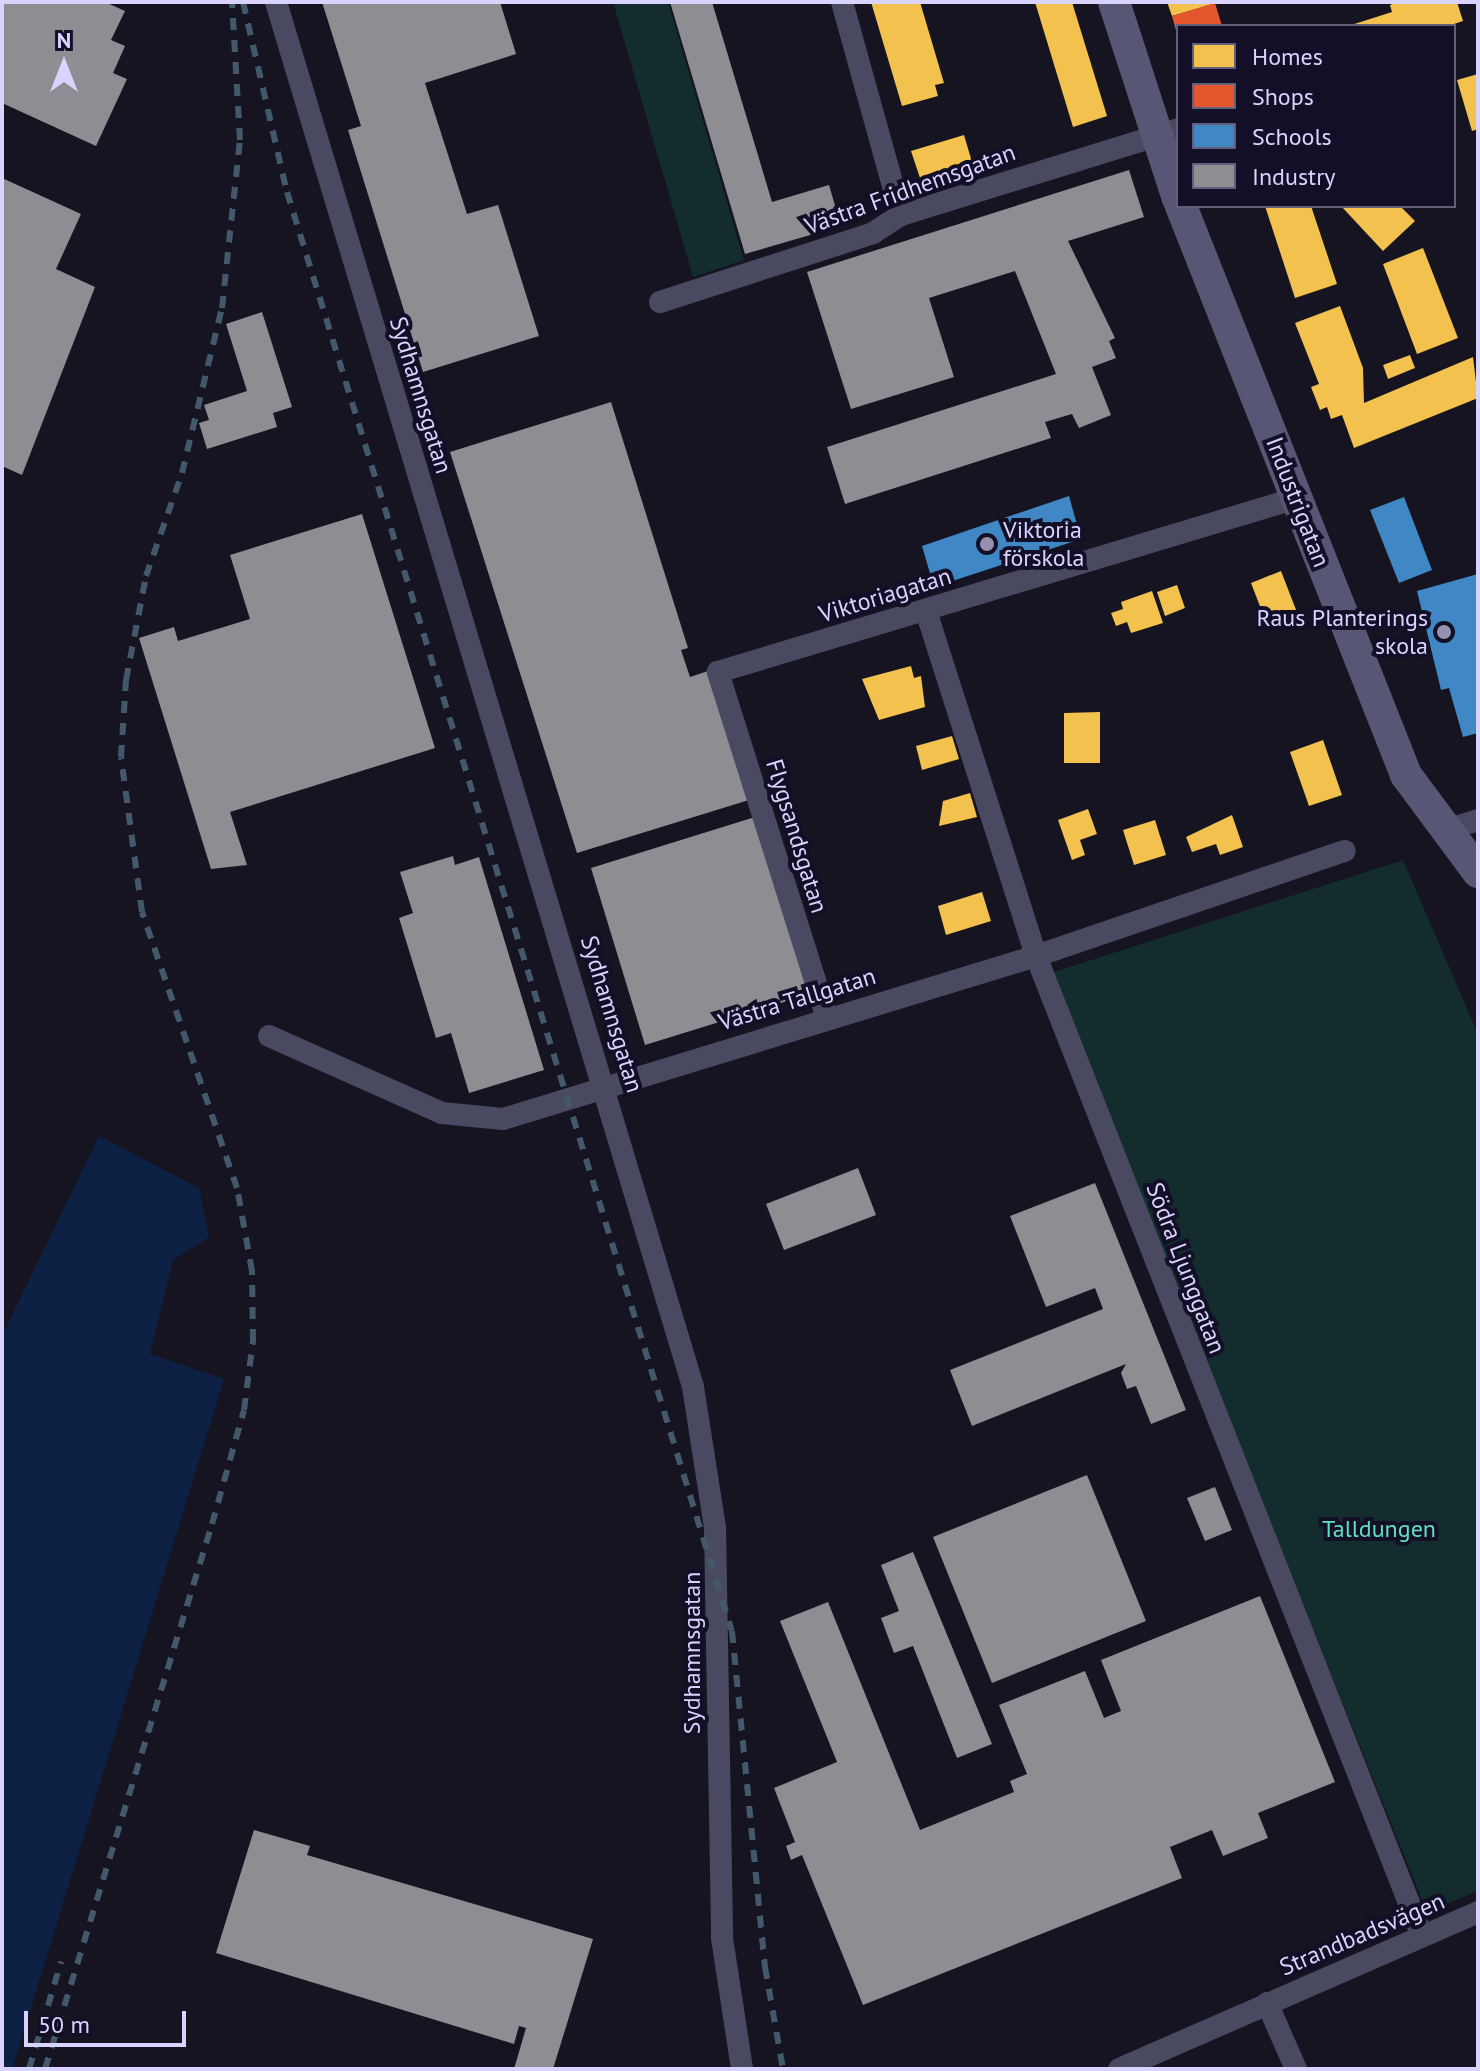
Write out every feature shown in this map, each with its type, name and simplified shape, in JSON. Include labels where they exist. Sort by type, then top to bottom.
[{"type":"street","name":"Sydhamnsgatan","points":[[276,2],[607,1086],[705,1445],[719,1579],[722,1938],[742,2069]]},
{"type":"street","points":[[842,2],[901,215]]},
{"type":"street","points":[[1114,2],[1166,132],[1176,188]]},
{"type":"street","name":"Västra Fridhemsgatan","points":[[660,302],[873,233],[901,215],[1166,132]]},
{"type":"street","name":"Industrigatan","points":[[1182,208],[1406,775],[1463,824],[1478,872]]},
{"type":"street","name":"Viktoriagatan","points":[[718,672],[1297,498]]},
{"type":"street","name":"Södra Ljunggatan","points":[[926,611],[1036,956],[1422,1936]]},
{"type":"street","name":"Flygsandsgatan","points":[[718,672],[826,1015]]},
{"type":"street","name":"Västra Tallgatan","points":[[269,1036],[468,1119],[503,1119],[826,1015],[1036,956],[1345,851]]},
{"type":"street","name":"Strandbadsvägen","points":[[1119,2069],[1478,1912]]},
{"type":"street","name":"Strandbadsvägen","points":[[1267,2003],[1296,2069]]},
{"type":"green space","points":[[613,2],[668,2],[744,260],[693,277]]},
{"type":"green space","name":"Talldungen","points":[[1403,860],[1478,1034],[1478,1891],[1427,1912],[1048,974]]},
{"type":"water","points":[[99,1136],[199,1188],[209,1237],[173,1260],[150,1354],[224,1379],[12,2069],[2,2069],[2,1336]]},
{"type":"building: Homes","points":[[871,2],[920,2],[944,83],[935,85],[938,96],[902,106]]},
{"type":"building: Homes","points":[[1035,2],[1072,2],[1107,116],[1073,127]]},
{"type":"building: Homes","points":[[1167,2],[1216,2],[1216,3],[1172,16]]},
{"type":"building: Homes","points":[[1399,2],[1457,2],[1463,21],[1454,24],[1354,24],[1392,12],[1390,5]]},
{"type":"building: Homes","points":[[1478,74],[1478,129],[1472,131],[1457,80]]},
{"type":"building: Homes","points":[[964,135],[972,162],[920,178],[911,151]]},
{"type":"building: Homes","points":[[1266,208],[1312,208],[1337,284],[1295,298]]},
{"type":"building: Homes","points":[[1343,208],[1402,208],[1415,221],[1383,251]]},
{"type":"building: Homes","points":[[1423,248],[1458,338],[1417,354],[1383,264]]},
{"type":"building: Homes","points":[[1340,306],[1363,368],[1364,403],[1473,357],[1478,398],[1354,448],[1342,415],[1331,419],[1327,407],[1320,410],[1311,387],[1319,384],[1295,323]]},
{"type":"building: Homes","points":[[1410,355],[1415,368],[1388,379],[1383,365]]},
{"type":"building: Homes","points":[[1281,571],[1298,615],[1268,627],[1251,583]]},
{"type":"building: Homes","points":[[1177,585],[1185,608],[1165,616],[1157,592]]},
{"type":"building: Homes","points":[[1152,591],[1163,623],[1131,633],[1127,622],[1116,626],[1111,613],[1123,609],[1121,602]]},
{"type":"building: Homes","points":[[911,666],[914,678],[921,676],[925,707],[879,720],[862,679]]},
{"type":"building: Homes","points":[[1100,712],[1100,763],[1064,763],[1064,713]]},
{"type":"building: Homes","points":[[952,736],[959,759],[922,770],[916,746]]},
{"type":"building: Homes","points":[[1323,740],[1342,795],[1309,806],[1290,752]]},
{"type":"building: Homes","points":[[970,793],[977,817],[939,826],[943,801]]},
{"type":"building: Homes","points":[[1088,809],[1097,834],[1080,840],[1085,855],[1072,860],[1058,820]]},
{"type":"building: Homes","points":[[1232,815],[1243,847],[1220,855],[1216,844],[1192,852],[1186,837]]},
{"type":"building: Homes","points":[[1155,820],[1166,855],[1134,865],[1123,830]]},
{"type":"building: Homes","points":[[982,892],[991,921],[946,935],[938,906]]},
{"type":"building: Shops","points":[[1215,3],[1221,24],[1176,24],[1176,30],[1172,16]]},
{"type":"building: Schools","points":[[1069,496],[1081,539],[934,587],[922,546]]},
{"type":"building: Schools","points":[[1404,497],[1432,570],[1399,583],[1370,510]]},
{"type":"building: Schools","points":[[1478,574],[1478,733],[1463,737],[1449,688],[1441,690],[1417,591]]},
{"type":"building: Industry","points":[[2,2],[105,2],[125,11],[111,40],[125,46],[113,73],[127,79],[96,146],[2,103]]},
{"type":"building: Industry","points":[[322,2],[500,2],[516,54],[425,83],[467,214],[498,205],[539,336],[423,372],[348,130],[361,126]]},
{"type":"building: Industry","points":[[670,2],[712,2],[772,202],[829,185],[841,226],[745,254]]},
{"type":"building: Industry","points":[[1129,170],[1144,217],[1068,241],[1115,338],[1109,341],[1116,358],[1092,367],[1111,415],[1079,428],[1072,414],[1045,422],[1051,438],[845,504],[827,447],[1056,374],[1015,271],[929,298],[954,377],[851,409],[807,272]]},
{"type":"building: Industry","points":[[2,178],[81,214],[56,269],[95,287],[22,475],[2,466]]},
{"type":"building: Industry","points":[[262,312],[292,407],[273,413],[277,427],[207,449],[199,423],[209,420],[204,405],[247,391],[226,324]]},
{"type":"building: Industry","points":[[611,402],[688,648],[681,650],[690,677],[708,671],[749,800],[577,853],[450,452]]},
{"type":"building: Industry","points":[[362,514],[435,748],[230,812],[247,865],[211,869],[139,638],[174,627],[178,641],[250,619],[230,555]]},
{"type":"building: Industry","points":[[755,817],[810,994],[645,1045],[591,868]]},
{"type":"building: Industry","points":[[453,856],[455,865],[479,857],[544,1070],[469,1093],[451,1033],[436,1038],[399,918],[413,913],[400,872]]},
{"type":"building: Industry","points":[[858,1168],[876,1215],[784,1250],[766,1204]]},
{"type":"building: Industry","points":[[1095,1183],[1186,1410],[1151,1424],[1136,1386],[1127,1389],[1121,1373],[1126,1364],[972,1426],[950,1370],[1103,1309],[1095,1288],[1046,1307],[1010,1216]]},
{"type":"building: Industry","points":[[1087,1475],[1146,1621],[992,1683],[933,1537]]},
{"type":"building: Industry","points":[[1215,1487],[1232,1530],[1205,1541],[1187,1498]]},
{"type":"building: Industry","points":[[913,1552],[992,1744],[957,1758],[913,1646],[894,1653],[881,1618],[899,1611],[881,1565]]},
{"type":"building: Industry","points":[[1260,1596],[1335,1782],[1258,1813],[1268,1838],[1223,1856],[1212,1830],[1170,1847],[1182,1878],[863,2005],[802,1855],[791,1860],[786,1846],[795,1842],[774,1788],[837,1762],[780,1621],[828,1602],[920,1830],[1014,1792],[1010,1781],[1027,1774],[999,1705],[1085,1671],[1104,1718],[1121,1711],[1101,1660]]},
{"type":"building: Industry","points":[[254,1830],[310,1846],[307,1855],[593,1939],[553,2069],[514,2069],[526,2028],[519,2026],[514,2044],[216,1953]]},
{"type":"railway","points":[[45,2069],[212,1524],[244,1410],[253,1341],[252,1271],[237,1188],[142,912],[121,757],[126,680],[146,576],[182,473],[222,308],[240,140],[232,2]]},
{"type":"railway","points":[[243,2],[287,192],[732,1631],[765,1967],[783,2069]]},
{"type":"railway","points":[[29,2069],[61,1962]]},
{"type":"place","name":"Viktoria förskola","points":[[987,544]]},
{"type":"place","name":"Raus Planterings skola","points":[[1444,632]]}]
